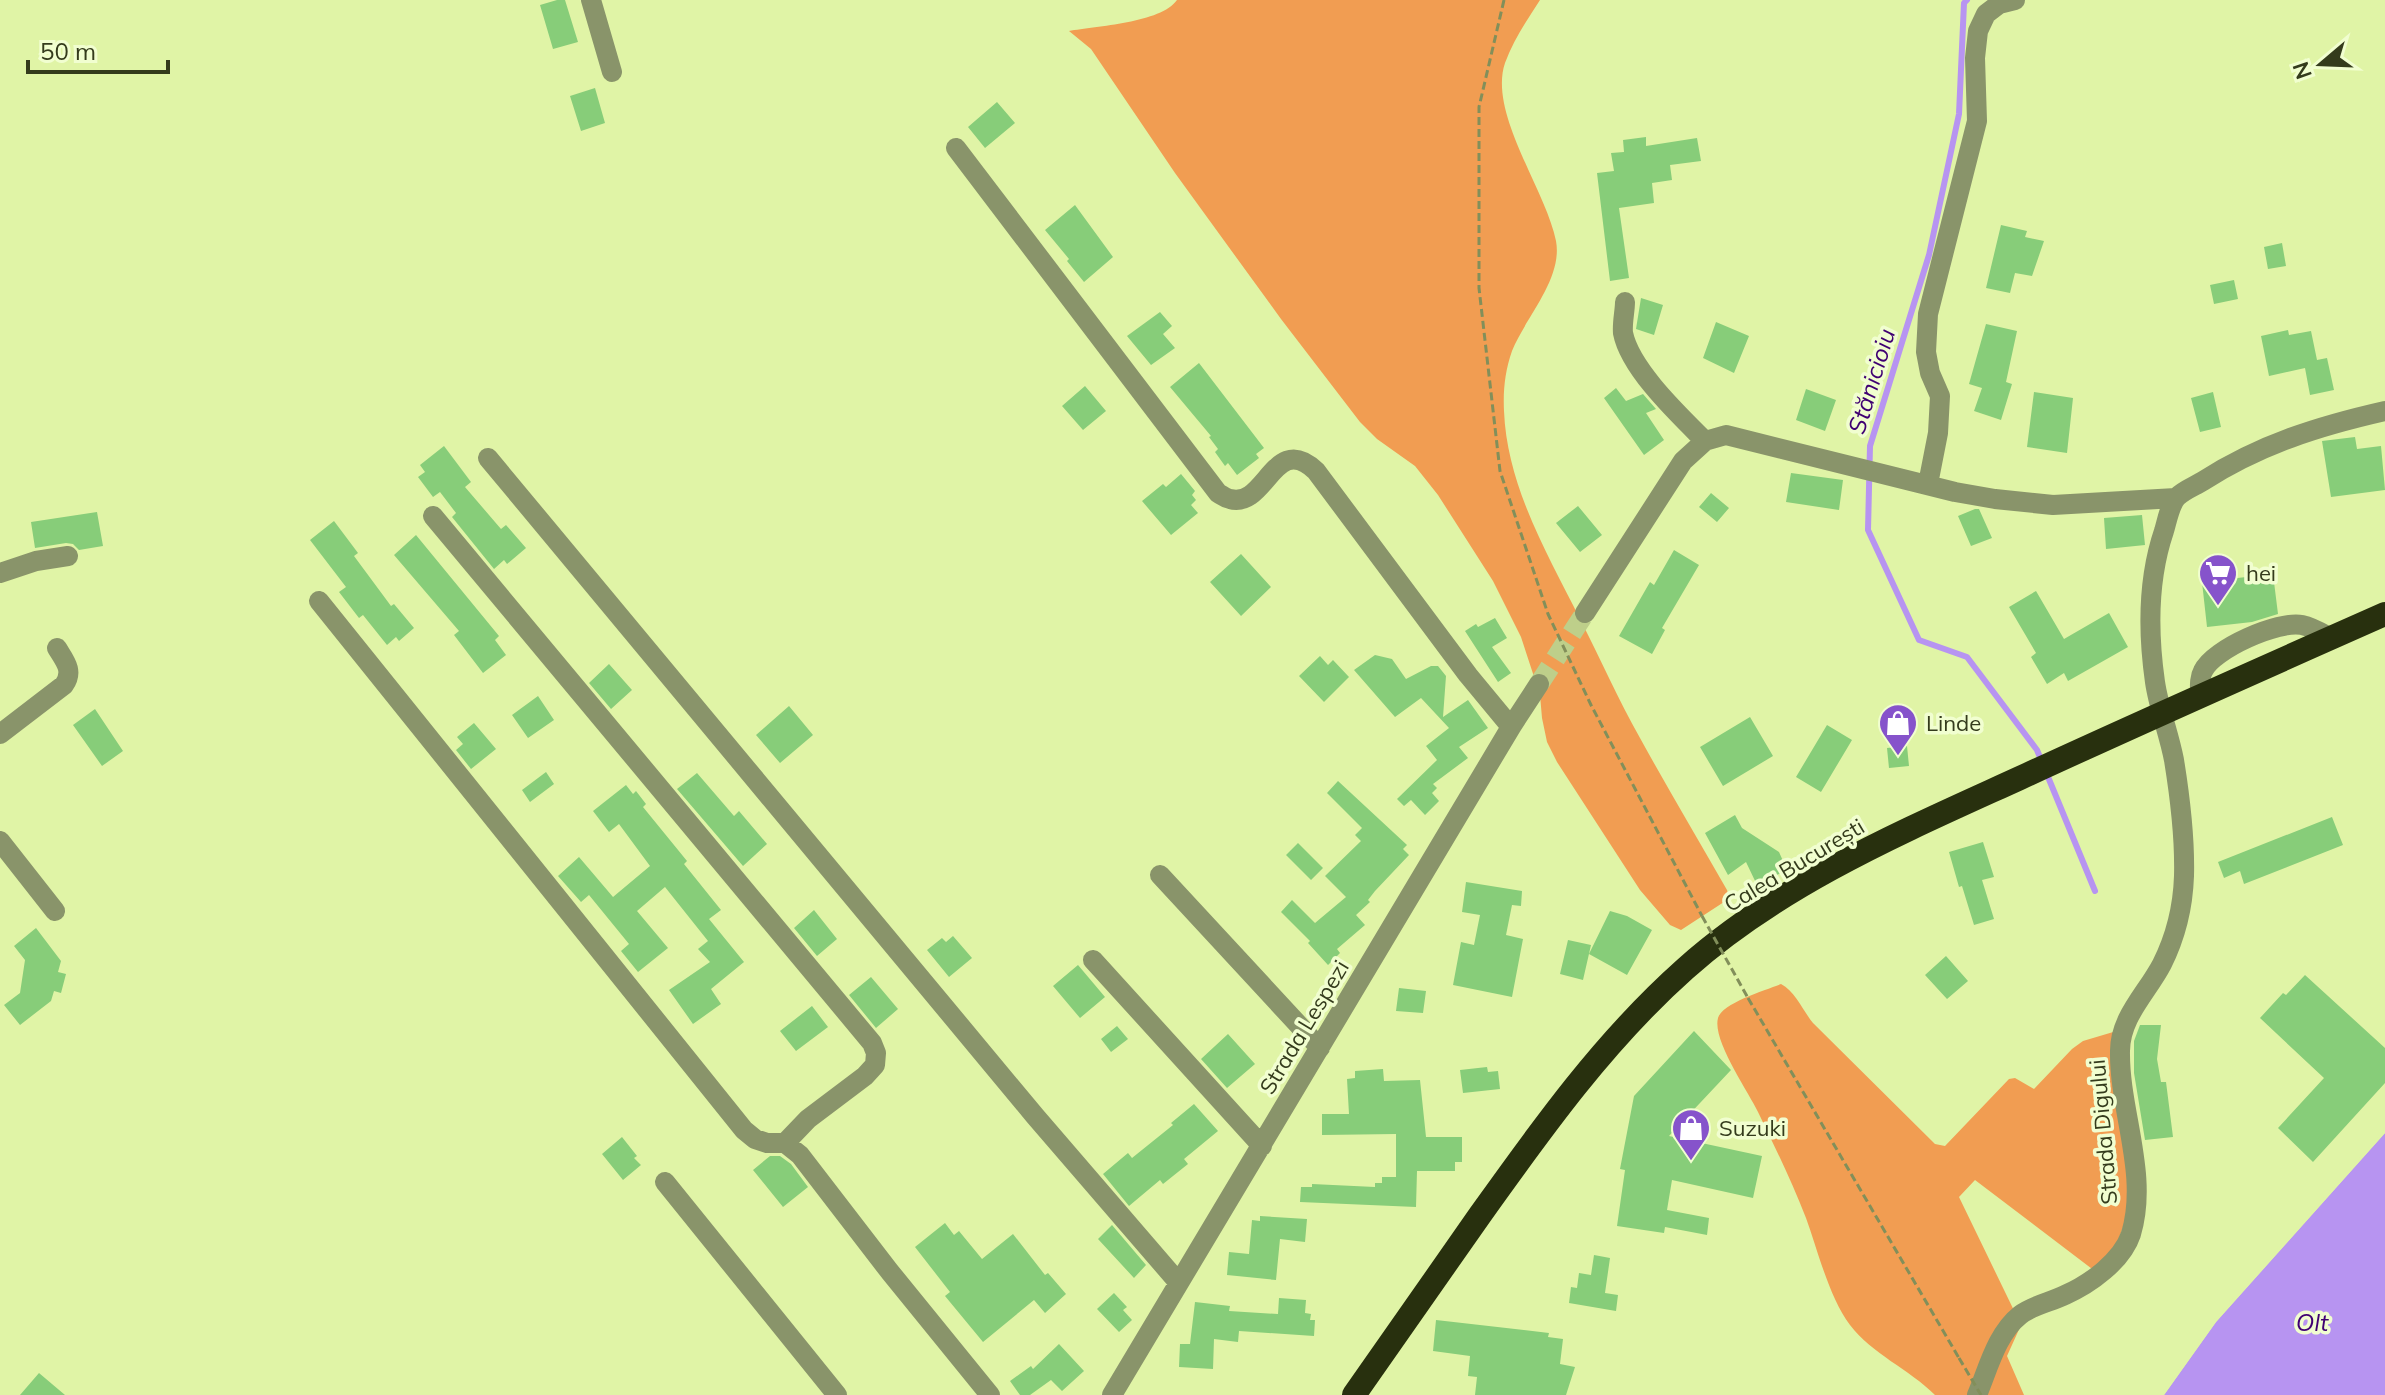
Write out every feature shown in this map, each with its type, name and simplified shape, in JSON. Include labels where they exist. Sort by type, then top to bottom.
[{"type":"highway","name":"Calea București","points":[[1354,1395],[1561,1105],[1643,1008],[1737,927],[1788,893],[1916,825],[2385,614]]},
{"type":"street","points":[[591,0],[612,72]]},
{"type":"street","points":[[1928,484],[1938,433],[1940,396],[1930,373],[1926,352],[1928,314],[1977,121],[1975,58],[1978,31],[1986,14],[1999,4],[2015,0]]},
{"type":"street","points":[[956,148],[1218,493],[1230,500],[1242,499],[1283,462],[1304,459],[1511,727]]},
{"type":"street","points":[[1625,302],[1623,330],[1627,345],[1669,405],[1705,441]]},
{"type":"street","points":[[1585,613],[1683,461],[1705,441],[1726,435],[1955,492],[2053,505],[2176,498],[2220,470],[2275,443],[2324,425],[2385,411]]},
{"type":"street","points":[[488,458],[1035,1116],[1178,1282]]},
{"type":"street","name":"Strada Digului","points":[[1979,1395],[2002,1338],[2011,1324],[2021,1314],[2067,1295],[2094,1279],[2118,1255],[2131,1232],[2135,1172],[2121,1065],[2121,1037],[2135,1006],[2163,963],[2179,917],[2183,893],[2177,782],[2155,681],[2152,599],[2155,558],[2176,498]]},
{"type":"street","points":[[433,516],[872,1043],[876,1053],[875,1065],[808,1119],[785,1143]]},
{"type":"street","points":[[0,573],[36,561],[68,556]]},
{"type":"street","points":[[319,601],[744,1130],[755,1139],[767,1143],[785,1143],[800,1155],[990,1395]]},
{"type":"street","points":[[2200,696],[2201,674],[2208,664],[2226,649],[2274,627],[2304,625],[2331,638]]},
{"type":"street","points":[[0,734],[68,679],[70,673],[57,648]]},
{"type":"street","name":"Strada Lespezi","points":[[1112,1395],[1539,684]]},
{"type":"street","points":[[0,841],[55,911]]},
{"type":"street","points":[[1160,875],[1320,1048]]},
{"type":"street","points":[[1093,960],[1262,1146]]},
{"type":"street","points":[[665,1182],[837,1395]]},
{"type":"path","points":[[1504,0],[1479,107],[1479,288],[1500,471],[1548,614],[1591,705],[1702,916],[1979,1395]]},
{"type":"shaded area","points":[[1177,0],[1540,0],[1508,55],[1502,83],[1511,128],[1550,221],[1557,255],[1549,284],[1510,358],[1504,396],[1507,439],[1512,466],[1542,544],[1632,723],[1727,890],[1729,896],[1724,902],[1681,930],[1670,925],[1640,890],[1557,762],[1547,742],[1540,695],[1521,637],[1493,581],[1438,495],[1415,466],[1377,439],[1360,422],[1175,173],[1091,49],[1069,31],[1143,19],[1169,8]]},
{"type":"shaded area","points":[[1781,984],[1795,996],[1813,1023],[1935,1144],[1945,1146],[2009,1079],[2015,1078],[2034,1089],[2083,1041],[2130,1027],[2125,1071],[2140,1182],[2104,1278],[1975,1180],[1959,1197],[2021,1325],[2007,1356],[2024,1395],[1935,1395],[1869,1345],[1843,1314],[1830,1288],[1795,1191],[1720,1039],[1718,1018],[1721,1012],[1745,998]]},
{"type":"water","name":"Olt","points":[[2385,1133],[2385,1395],[2164,1395],[2216,1322]]},
{"type":"pier","points":[[2385,1129],[2385,1133],[2216,1322],[2164,1395],[2160,1395],[2213,1320]]},
{"type":"building","points":[[565,0],[578,42],[553,49],[540,5]]},
{"type":"building","points":[[595,88],[605,123],[581,131],[570,96]]},
{"type":"building","points":[[997,102],[1015,123],[985,148],[968,127]]},
{"type":"building","points":[[1646,137],[1646,146],[1697,138],[1701,161],[1670,165],[1672,180],[1652,183],[1654,203],[1619,208],[1629,278],[1610,281],[1597,173],[1614,171],[1611,153],[1624,152],[1623,140]]},
{"type":"building","points":[[1075,205],[1113,257],[1084,282],[1045,230]]},
{"type":"building","points":[[2001,225],[2027,231],[2025,237],[2044,241],[2032,276],[2015,273],[2010,293],[1986,288]]},
{"type":"building","points":[[2282,243],[2286,266],[2268,269],[2264,247]]},
{"type":"building","points":[[2234,280],[2238,299],[2214,304],[2210,285]]},
{"type":"building","points":[[1641,298],[1663,305],[1654,335],[1636,329]]},
{"type":"building","points":[[1160,312],[1172,326],[1163,334],[1175,348],[1151,365],[1127,336]]},
{"type":"building","points":[[1716,322],[1749,336],[1734,373],[1703,358]]},
{"type":"building","points":[[1986,324],[2017,331],[2006,382],[2012,384],[2001,420],[1974,411],[1982,388],[1969,384]]},
{"type":"building","points":[[2288,330],[2289,335],[2311,331],[2317,360],[2327,358],[2334,390],[2310,395],[2305,368],[2269,376],[2261,336]]},
{"type":"building","points":[[1199,363],[1264,448],[1256,454],[1259,458],[1237,475],[1228,463],[1225,466],[1215,452],[1218,449],[1211,436],[1170,387]]},
{"type":"building","points":[[1085,386],[1106,411],[1083,430],[1062,406]]},
{"type":"building","points":[[1616,388],[1626,401],[1643,394],[1656,409],[1646,413],[1664,440],[1644,455],[1604,398]]},
{"type":"building","points":[[1806,389],[1836,400],[1825,431],[1796,420]]},
{"type":"building","points":[[2034,392],[2073,398],[2067,453],[2027,447]]},
{"type":"building","points":[[2213,392],[2221,427],[2200,432],[2191,398]]},
{"type":"building","points":[[2355,437],[2357,449],[2381,446],[2385,490],[2331,497],[2322,441]]},
{"type":"building","points":[[444,446],[471,482],[465,487],[501,529],[506,525],[526,548],[507,564],[504,560],[494,569],[452,517],[456,513],[440,492],[433,497],[418,477],[425,472],[420,465]]},
{"type":"building","points":[[1791,473],[1843,480],[1839,510],[1786,502]]},
{"type":"building","points":[[1181,474],[1195,491],[1192,495],[1196,500],[1191,505],[1198,513],[1171,535],[1142,501]]},
{"type":"building","points":[[1711,493],[1729,508],[1717,522],[1699,507]]},
{"type":"building","points":[[1578,506],[1602,535],[1580,552],[1556,523]]},
{"type":"building","points":[[1979,509],[1992,538],[1971,546],[1958,516]]},
{"type":"building","points":[[97,512],[103,546],[79,550],[73,544],[66,543],[35,548],[31,522]]},
{"type":"building","points":[[2142,515],[2145,545],[2106,549],[2104,518]]},
{"type":"building","points":[[334,521],[358,553],[354,556],[391,606],[394,604],[414,628],[399,641],[396,637],[387,645],[363,615],[359,618],[339,592],[346,587],[310,540]]},
{"type":"building","points":[[416,535],[499,636],[495,640],[506,655],[483,673],[454,635],[459,631],[394,555]]},
{"type":"building","points":[[1674,550],[1699,565],[1662,628],[1665,630],[1652,654],[1619,636],[1650,582],[1654,585]]},
{"type":"building","points":[[1241,554],[1271,587],[1241,616],[1210,582]]},
{"type":"building","points":[[2273,574],[2278,614],[2252,622],[2207,627],[2202,582]]},
{"type":"building","points":[[2036,591],[2064,639],[2109,613],[2128,647],[2068,681],[2064,673],[2047,684],[2031,657],[2036,653],[2009,607]]},
{"type":"building","points":[[1495,618],[1507,638],[1492,647],[1511,673],[1498,682],[1465,631]]},
{"type":"building","points":[[1375,655],[1392,659],[1406,679],[1431,666],[1438,666],[1446,676],[1443,717],[1468,700],[1488,728],[1459,747],[1468,758],[1433,784],[1437,788],[1432,793],[1439,801],[1425,815],[1411,800],[1404,806],[1397,799],[1437,760],[1426,746],[1449,728],[1421,698],[1395,717],[1354,670]]},
{"type":"building","points":[[1320,656],[1328,665],[1333,660],[1349,677],[1324,702],[1299,676]]},
{"type":"building","points":[[609,664],[632,690],[611,709],[589,683]]},
{"type":"building","points":[[538,696],[554,720],[528,738],[512,715]]},
{"type":"building","points":[[789,706],[813,735],[780,763],[756,735]]},
{"type":"building","points":[[95,709],[123,751],[102,766],[73,725]]},
{"type":"building","points":[[1750,717],[1773,756],[1723,786],[1700,747]]},
{"type":"building","points":[[474,723],[496,749],[471,769],[456,750],[463,744],[457,737]]},
{"type":"building","points":[[1827,725],[1852,740],[1821,792],[1796,777]]},
{"type":"building","name":"Linde","points":[[1907,746],[1909,766],[1889,768],[1887,748]]},
{"type":"building","points":[[546,772],[554,784],[530,802],[522,790]]},
{"type":"building","points":[[697,773],[734,816],[739,811],[767,844],[743,866],[677,789]]},
{"type":"building","points":[[1338,781],[1407,845],[1403,849],[1409,855],[1356,915],[1365,925],[1337,949],[1340,953],[1328,965],[1308,943],[1310,941],[1281,912],[1292,900],[1315,923],[1346,897],[1325,876],[1361,841],[1355,835],[1362,828],[1327,793]]},
{"type":"building","points":[[626,785],[633,794],[636,791],[646,804],[643,807],[687,861],[684,864],[721,910],[709,919],[744,962],[711,989],[721,1004],[693,1024],[669,990],[710,962],[698,949],[708,941],[665,887],[637,911],[668,948],[638,972],[621,951],[629,944],[589,895],[581,902],[558,876],[579,857],[613,897],[650,866],[619,824],[609,832],[593,811]]},
{"type":"building","points":[[1735,815],[1742,828],[1779,852],[1787,870],[1757,885],[1746,862],[1728,875],[1705,833]]},
{"type":"building","points":[[2332,817],[2343,845],[2244,884],[2240,871],[2224,878],[2218,862]]},
{"type":"building","points":[[1983,842],[1994,877],[1982,880],[1994,919],[1974,925],[1949,852]]},
{"type":"building","points":[[1298,843],[1323,868],[1311,880],[1286,855]]},
{"type":"building","points":[[1466,882],[1522,891],[1521,906],[1512,905],[1506,935],[1523,939],[1512,997],[1453,985],[1461,942],[1474,945],[1480,915],[1462,912]]},
{"type":"building","points":[[814,910],[837,939],[817,956],[794,928]]},
{"type":"building","points":[[1610,911],[1627,916],[1652,930],[1627,975],[1589,954]]},
{"type":"building","points":[[36,928],[61,961],[58,972],[66,974],[61,993],[54,991],[51,1001],[20,1025],[4,1005],[20,993],[25,960],[14,946]]},
{"type":"building","points":[[953,936],[972,958],[949,977],[927,950],[942,938],[946,942]]},
{"type":"building","points":[[1568,940],[1591,945],[1583,980],[1560,974]]},
{"type":"building","points":[[1946,956],[1968,981],[1947,999],[1925,975]]},
{"type":"building","points":[[1078,965],[1105,997],[1080,1018],[1053,986]]},
{"type":"building","points":[[2305,975],[2385,1048],[2385,1083],[2313,1162],[2278,1128],[2324,1078],[2260,1018]]},
{"type":"building","points":[[871,977],[898,1009],[876,1028],[849,995]]},
{"type":"building","points":[[1399,988],[1426,991],[1423,1013],[1396,1011]]},
{"type":"building","points":[[812,1006],[828,1027],[796,1051],[780,1031]]},
{"type":"building","points":[[2140,1025],[2161,1025],[2157,1059],[2161,1082],[2166,1082],[2173,1137],[2145,1140],[2134,1073],[2134,1041]]},
{"type":"building","points":[[1117,1026],[1128,1039],[1111,1052],[1101,1039]]},
{"type":"building","points":[[1694,1031],[1731,1070],[1669,1136],[1762,1156],[1753,1198],[1672,1180],[1667,1210],[1709,1218],[1707,1235],[1665,1227],[1664,1233],[1617,1226],[1625,1170],[1620,1169],[1634,1096]]},
{"type":"building","points":[[1228,1034],[1255,1064],[1227,1088],[1201,1059]]},
{"type":"building","points":[[1487,1067],[1488,1072],[1498,1071],[1500,1089],[1463,1093],[1460,1070]]},
{"type":"building","points":[[1383,1069],[1384,1081],[1420,1080],[1426,1137],[1462,1137],[1462,1162],[1455,1162],[1455,1171],[1417,1171],[1416,1207],[1300,1202],[1301,1187],[1312,1187],[1312,1184],[1375,1187],[1375,1183],[1382,1183],[1382,1177],[1396,1177],[1396,1134],[1322,1135],[1322,1114],[1349,1114],[1347,1079],[1355,1078],[1355,1071]]},
{"type":"building","points":[[1194,1104],[1218,1131],[1184,1159],[1188,1164],[1163,1184],[1160,1180],[1129,1206],[1103,1174],[1128,1153],[1132,1158]]},
{"type":"building","points":[[622,1137],[641,1165],[623,1180],[602,1154]]},
{"type":"building","points":[[770,1156],[780,1156],[791,1164],[808,1187],[783,1207],[753,1170]]},
{"type":"building","points":[[1260,1216],[1307,1219],[1305,1242],[1280,1239],[1276,1280],[1227,1275],[1229,1252],[1249,1254],[1252,1220],[1260,1221]]},
{"type":"building","points":[[945,1223],[954,1235],[959,1231],[982,1259],[1013,1234],[1045,1275],[1048,1273],[1066,1294],[1045,1313],[1034,1300],[983,1342],[945,1296],[950,1292],[915,1247]]},
{"type":"building","points":[[1112,1225],[1146,1265],[1134,1278],[1098,1239]]},
{"type":"building","points":[[1594,1255],[1610,1258],[1605,1293],[1618,1295],[1616,1311],[1569,1303],[1571,1287],[1577,1288],[1579,1273],[1591,1275]]},
{"type":"building","points":[[1114,1293],[1127,1307],[1123,1310],[1132,1320],[1119,1332],[1097,1309]]},
{"type":"building","points":[[1279,1298],[1306,1300],[1305,1313],[1311,1314],[1310,1320],[1315,1320],[1314,1336],[1239,1331],[1238,1342],[1214,1339],[1213,1369],[1179,1367],[1180,1344],[1190,1344],[1195,1302],[1230,1306],[1229,1311],[1278,1314]]},
{"type":"building","points":[[1436,1320],[1549,1333],[1548,1337],[1563,1339],[1560,1364],[1575,1367],[1566,1395],[1475,1395],[1477,1377],[1468,1376],[1470,1356],[1433,1351]]},
{"type":"building","points":[[1059,1344],[1084,1371],[1062,1391],[1051,1380],[1030,1395],[1020,1395],[1010,1381],[1031,1366],[1033,1369]]},
{"type":"building","points":[[39,1373],[65,1395],[20,1395]]},
{"type":"waterway","name":"Stănicioiu","points":[[1967,0],[1964,3],[1959,114],[1929,255],[1870,446],[1868,530],[1919,640],[1967,657],[2037,750],[2042,762]]},
{"type":"waterway","name":"Stănicioiu","points":[[2046,772],[2095,891]]},
{"type":"tunnel","points":[[1539,684],[1585,613]]},
{"type":"place","name":"hei","points":[[2218,607]]},
{"type":"place","name":"Linde","points":[[1898,757]]},
{"type":"place","name":"Suzuki","points":[[1691,1162]]}]
